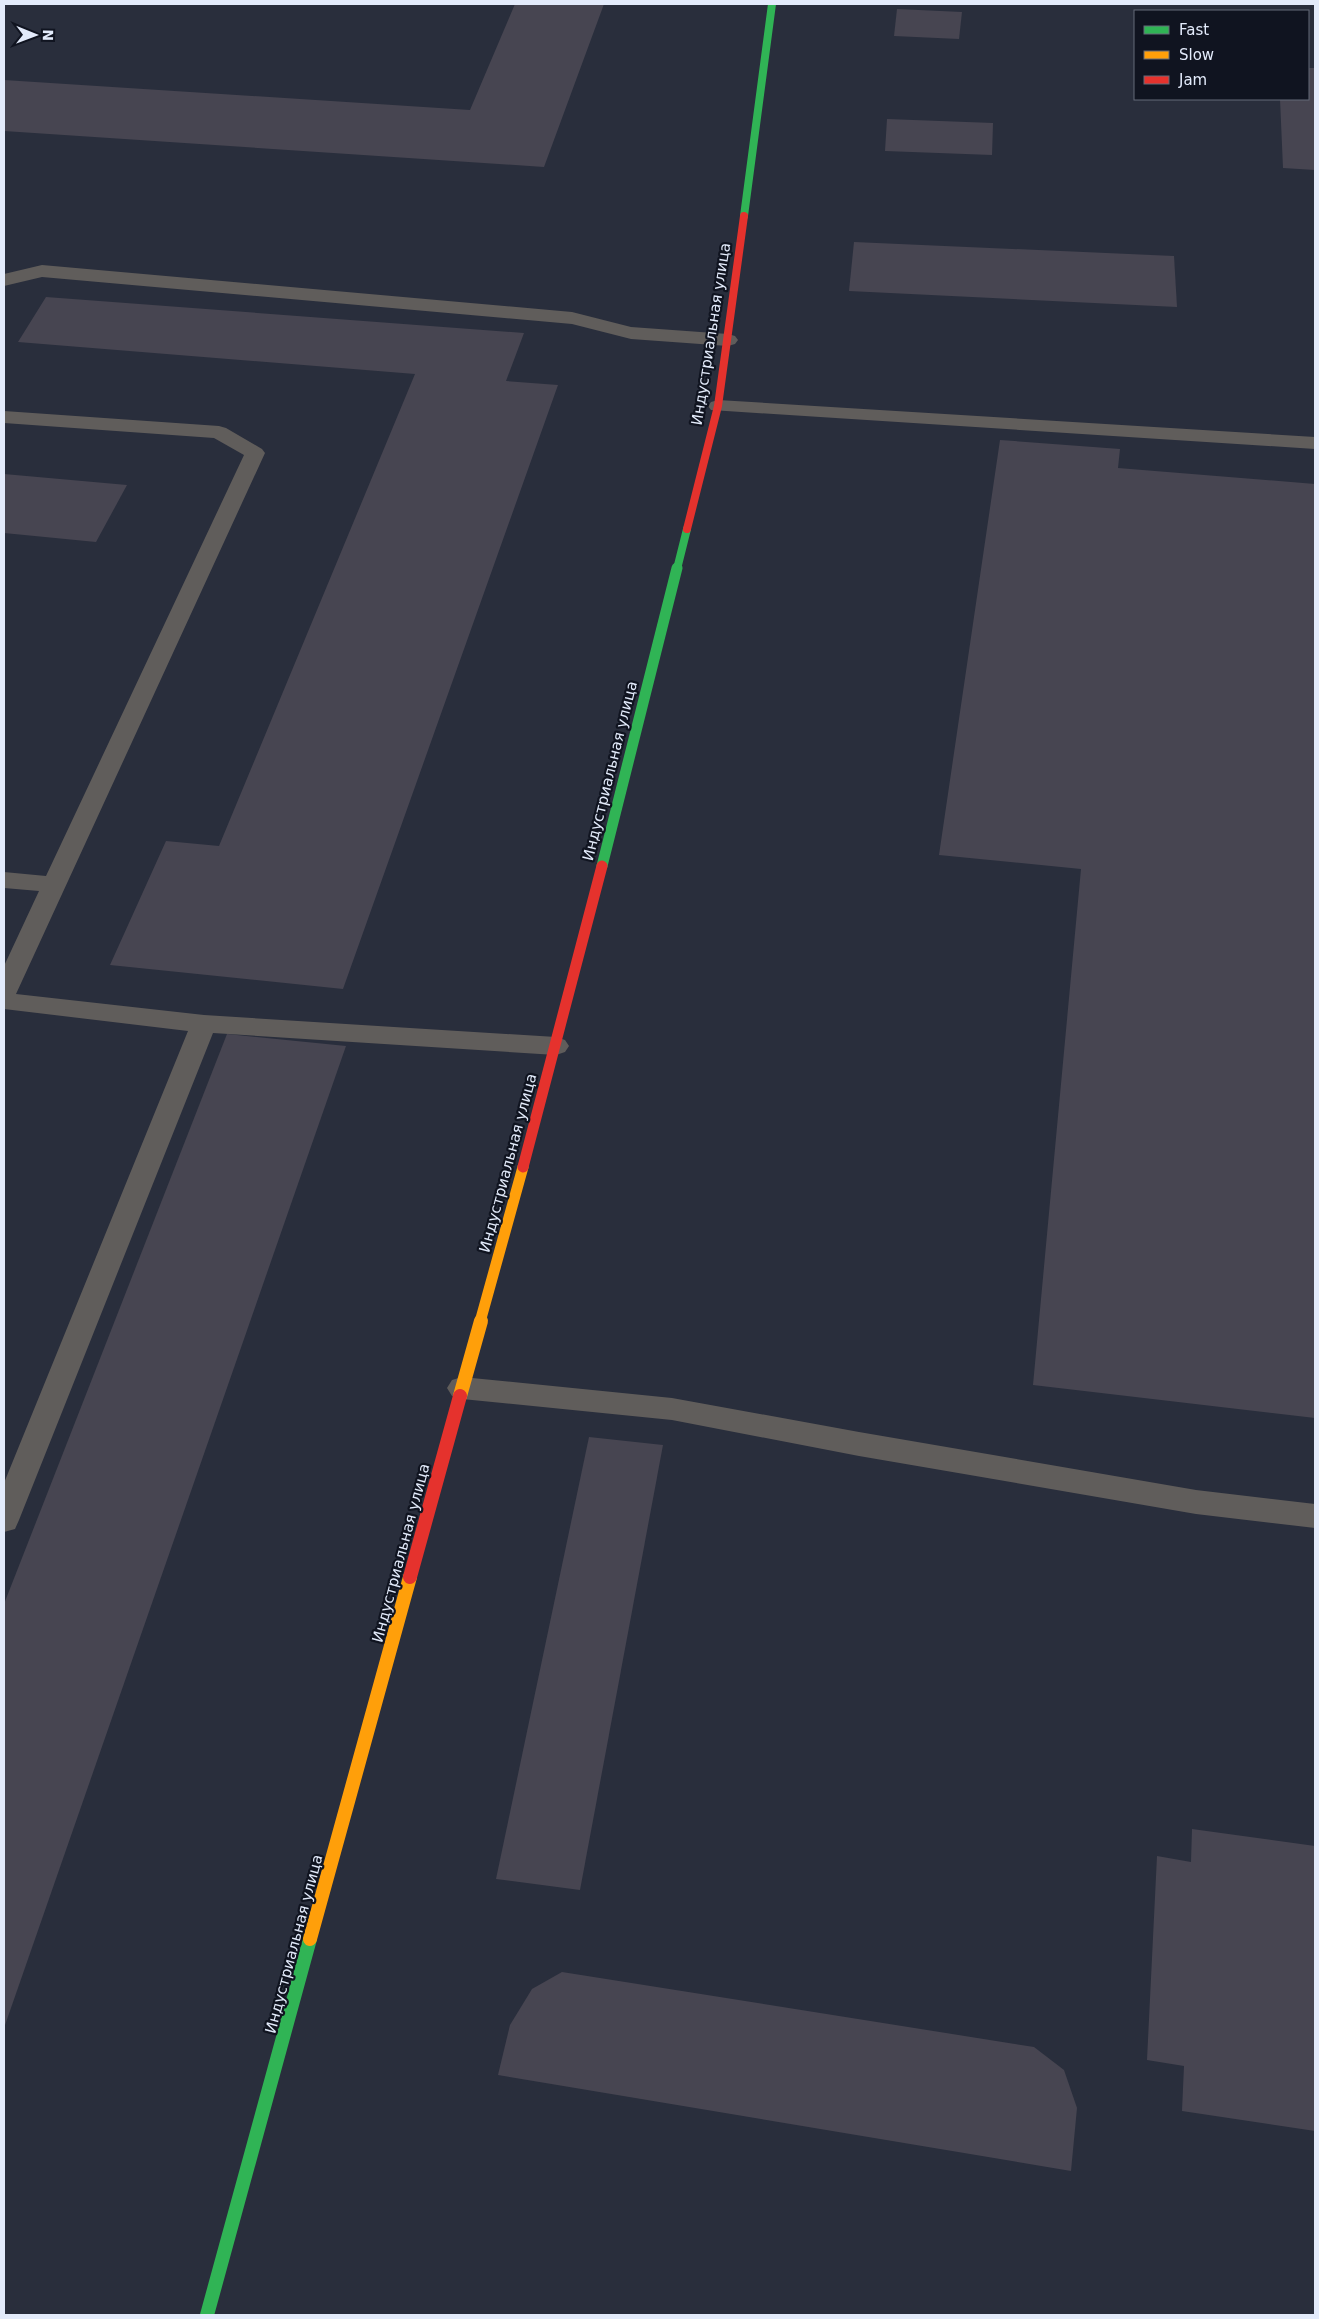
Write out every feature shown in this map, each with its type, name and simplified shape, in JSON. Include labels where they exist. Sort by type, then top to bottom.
[{"type":"main road","name":"Индустриальная улица","points":[[207,2315],[556,1046],[718,406],[772,4]]},
{"type":"lane","points":[[4,280],[42,271],[572,318],[631,333],[728,340]]},
{"type":"lane","points":[[718,406],[1315,443]]},
{"type":"lane","points":[[4,417],[219,432],[255,453],[4,993]]},
{"type":"lane","points":[[4,880],[54,885]]},
{"type":"lane","points":[[4,1001],[204,1024],[556,1046]]},
{"type":"lane","points":[[4,1520],[204,1024]]},
{"type":"lane","points":[[462,1388],[672,1408],[859,1444],[1196,1502],[1315,1516]]},
{"type":"building","points":[[515,4],[604,4],[544,167],[4,131],[4,80],[470,110]]},
{"type":"building","points":[[897,9],[962,12],[959,39],[894,36]]},
{"type":"building","points":[[1309,68],[1315,68],[1315,170],[1283,168],[1280,100],[1309,100]]},
{"type":"building","points":[[887,119],[993,123],[992,155],[885,151]]},
{"type":"building","points":[[854,242],[1174,256],[1177,307],[849,291]]},
{"type":"building","points":[[46,297],[524,333],[506,381],[558,385],[343,989],[110,965],[166,841],[219,846],[415,374],[18,342]]},
{"type":"building","points":[[1000,440],[1120,449],[1118,468],[1315,484],[1315,1418],[1033,1385],[1081,869],[939,855]]},
{"type":"building","points":[[4,474],[127,485],[96,542],[4,533]]},
{"type":"building","points":[[227,1034],[346,1046],[4,2028],[4,1604]]},
{"type":"building","points":[[589,1437],[663,1445],[580,1890],[496,1879]]},
{"type":"building","points":[[1192,1829],[1315,1846],[1315,2131],[1182,2111],[1184,2066],[1147,2060],[1157,1856],[1191,1862]]},
{"type":"building","points":[[562,1972],[1034,2047],[1064,2070],[1077,2108],[1071,2171],[498,2075],[510,2025],[532,1989]]},
{"type":"traffic: fast","points":[[744,216],[772,4]]},
{"type":"traffic: fast","points":[[602,866],[687,529]]},
{"type":"traffic: fast","points":[[207,2315],[310,1939]]},
{"type":"traffic: slow","points":[[460,1396],[523,1167]]},
{"type":"traffic: slow","points":[[310,1939],[410,1577]]},
{"type":"traffic: jam","points":[[687,529],[718,406],[744,216]]},
{"type":"traffic: jam","points":[[523,1167],[602,866]]},
{"type":"traffic: jam","points":[[410,1577],[460,1396]]}]
